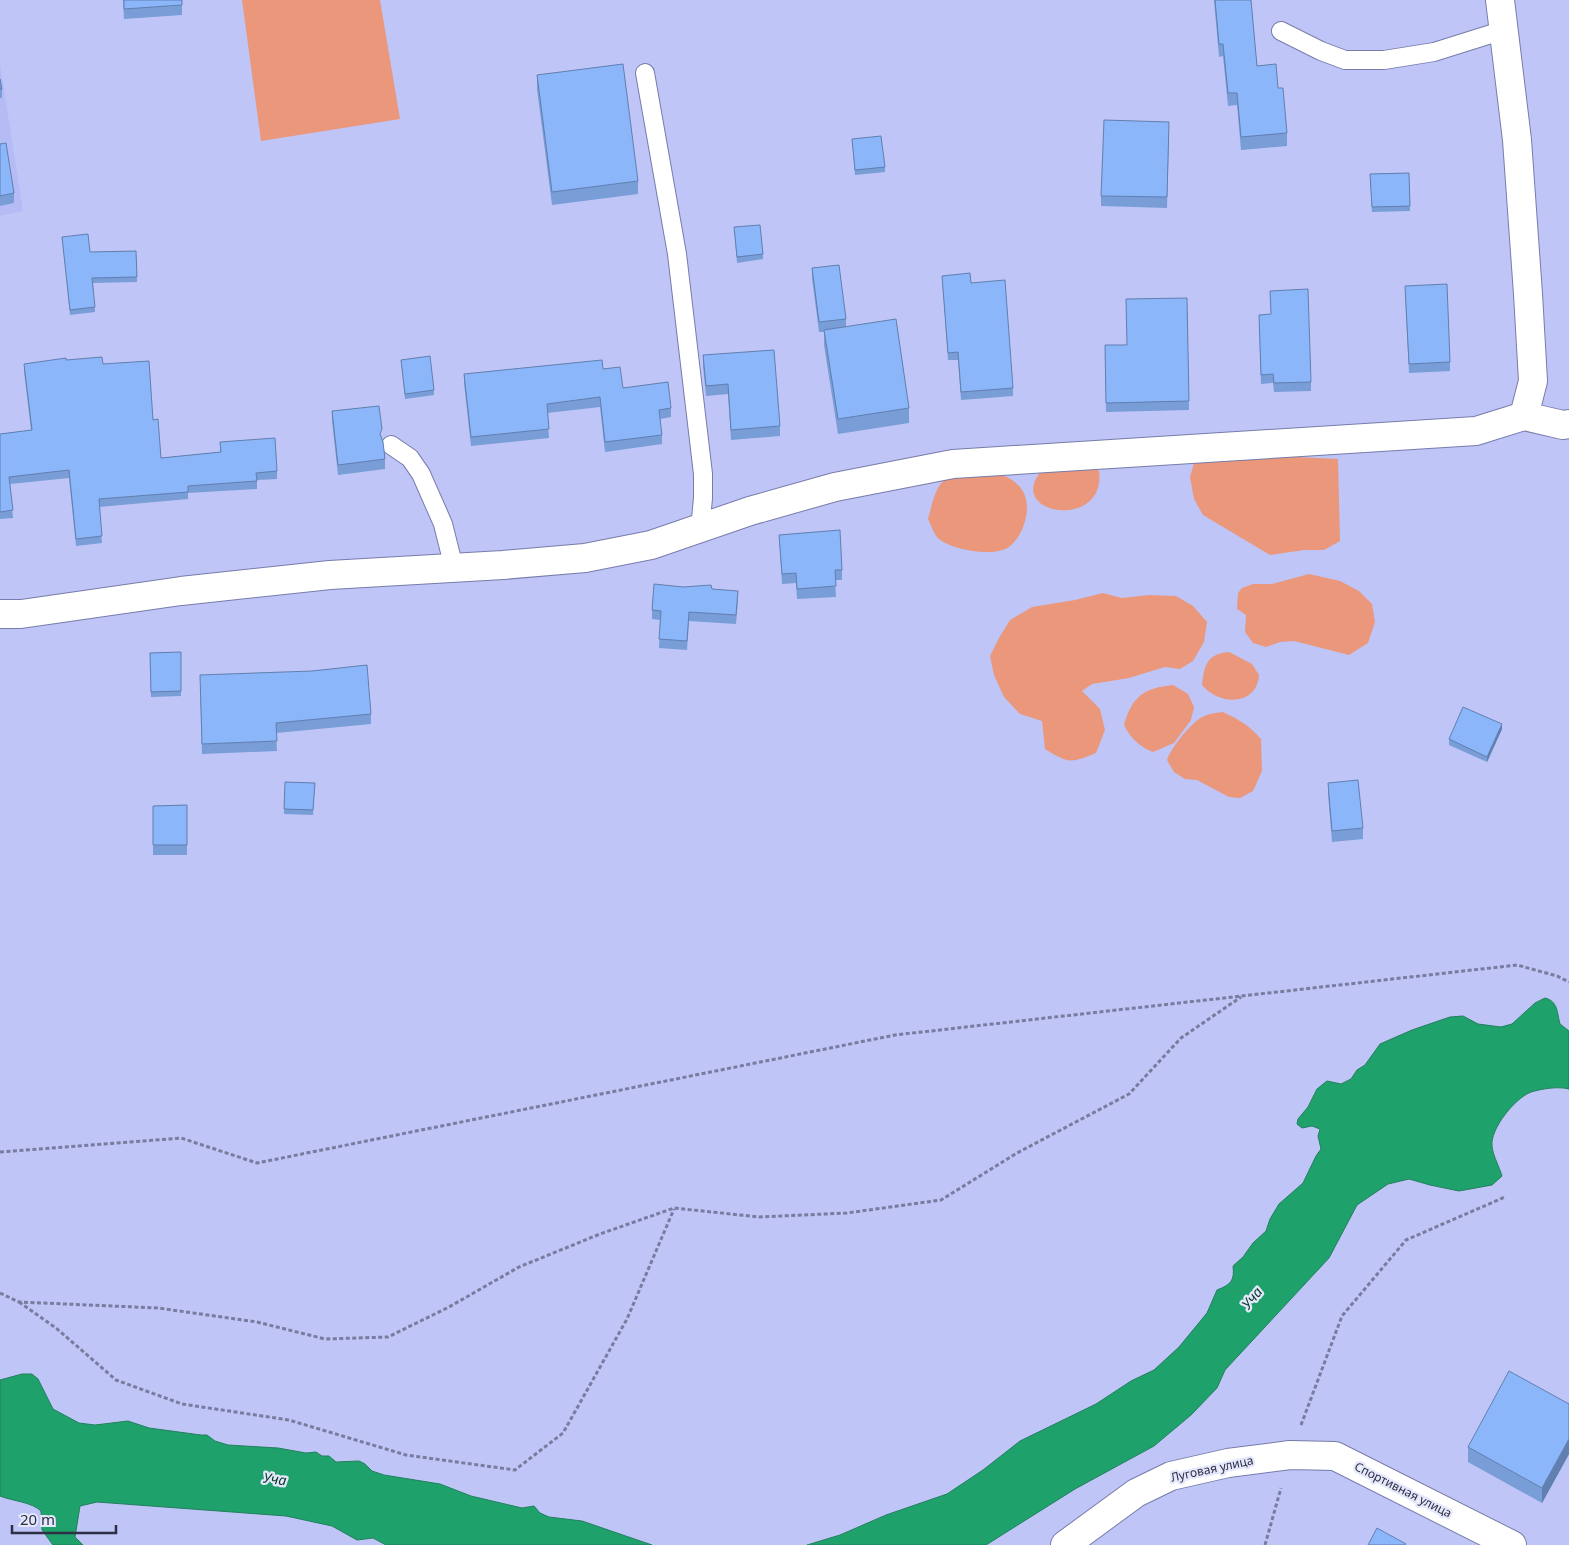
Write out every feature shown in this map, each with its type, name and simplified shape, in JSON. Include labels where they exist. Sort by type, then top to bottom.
[{"type":"street","points":[[1500,0],[1517,140],[1533,381],[1524,416]]},
{"type":"street","points":[[0,614],[21,614],[181,591],[320,576],[585,558],[651,545],[750,511],[835,487],[953,464],[1476,431],[1524,416],[1569,424]]},
{"type":"street","name":"Луговая улица","points":[[1064,1545],[1136,1493],[1171,1476],[1228,1463],[1290,1455]]},
{"type":"street","name":"Спортивная улица","points":[[1290,1455],[1335,1456],[1512,1545]]},
{"type":"lane","points":[[1281,31],[1320,51],[1345,60],[1384,60],[1434,52],[1504,30]]},
{"type":"lane","points":[[645,73],[677,254],[703,474],[700,528]]},
{"type":"lane","points":[[391,445],[410,458],[421,474],[443,524],[454,568]]},
{"type":"path","points":[[0,1152],[181,1138],[257,1163],[895,1035],[1517,965],[1557,976],[1569,982]]},
{"type":"path","points":[[19,1302],[158,1308],[257,1322],[325,1339],[388,1337],[449,1307],[519,1267],[600,1234],[674,1208],[760,1216],[847,1213],[941,1200],[1017,1153],[1129,1094],[1181,1038],[1241,996]]},
{"type":"path","points":[[1265,1545],[1290,1455],[1342,1316],[1406,1240],[1505,1197]]},
{"type":"path","points":[[0,1293],[19,1302],[56,1328],[116,1380],[182,1404],[289,1420],[406,1455],[515,1470],[563,1433],[627,1319],[674,1208]]},
{"type":"shaded area","points":[[242,0],[380,0],[400,119],[261,141]]},
{"type":"shaded area","points":[[0,64],[23,211],[0,216]]},
{"type":"shaded area","points":[[1251,455],[1338,459],[1340,541],[1324,550],[1304,550],[1270,555],[1203,515],[1194,499],[1190,477],[1194,463],[1214,456]]},
{"type":"shaded area","points":[[1089,465],[1099,471],[1097,491],[1087,503],[1073,509],[1057,510],[1044,505],[1035,496],[1034,483],[1045,467]]},
{"type":"shaded area","points":[[985,470],[1010,479],[1023,490],[1027,507],[1024,525],[1020,533],[1010,546],[995,552],[974,551],[945,543],[936,535],[928,519],[938,488],[947,479],[959,473]]},
{"type":"shaded area","points":[[1309,574],[1340,581],[1359,591],[1372,604],[1375,622],[1368,643],[1349,655],[1294,641],[1280,642],[1266,647],[1253,643],[1245,632],[1246,615],[1237,609],[1238,593],[1242,588],[1253,584],[1272,584]]},
{"type":"shaded area","points":[[1103,593],[1122,598],[1149,595],[1176,596],[1193,606],[1207,622],[1204,642],[1193,661],[1180,669],[1165,667],[1129,678],[1092,684],[1082,691],[1100,709],[1105,730],[1096,753],[1081,759],[1065,759],[1045,749],[1042,721],[1020,714],[1004,697],[994,675],[990,656],[1010,620],[1032,607]]},
{"type":"shaded area","points":[[1229,652],[1252,664],[1259,675],[1257,685],[1252,693],[1245,697],[1227,699],[1218,697],[1202,685],[1206,666],[1211,658]]},
{"type":"shaded area","points":[[1173,685],[1188,694],[1194,707],[1191,720],[1174,743],[1153,752],[1136,742],[1124,725],[1131,707],[1141,695],[1154,688]]},
{"type":"shaded area","points":[[1223,712],[1244,723],[1261,739],[1262,771],[1253,791],[1240,798],[1229,797],[1197,780],[1185,779],[1174,772],[1167,760],[1185,732],[1199,719]]},
{"type":"water","name":"Уча","points":[[1545,998],[1555,1005],[1560,1024],[1569,1031],[1569,1089],[1555,1088],[1531,1092],[1511,1107],[1499,1123],[1492,1139],[1492,1146],[1502,1176],[1492,1185],[1459,1191],[1409,1179],[1388,1184],[1357,1205],[1329,1258],[1225,1370],[1217,1388],[1191,1415],[1154,1446],[1075,1489],[986,1545],[807,1545],[840,1535],[886,1515],[947,1494],[983,1470],[1020,1441],[1096,1404],[1131,1381],[1154,1370],[1179,1347],[1207,1313],[1217,1290],[1231,1282],[1233,1266],[1266,1231],[1270,1219],[1279,1204],[1303,1183],[1321,1149],[1318,1136],[1320,1129],[1312,1126],[1302,1128],[1297,1124],[1298,1119],[1308,1107],[1317,1089],[1327,1081],[1341,1084],[1351,1079],[1357,1070],[1365,1065],[1380,1044],[1412,1030],[1450,1017],[1463,1016],[1478,1024],[1501,1027],[1512,1024],[1535,1003]]},
{"type":"water","name":"Уча","points":[[22,1374],[32,1374],[38,1379],[53,1409],[79,1423],[95,1425],[128,1421],[149,1428],[207,1435],[215,1441],[228,1445],[278,1448],[306,1453],[316,1452],[322,1456],[329,1456],[336,1462],[359,1461],[372,1471],[384,1475],[440,1484],[471,1496],[522,1508],[534,1506],[540,1513],[549,1517],[582,1521],[652,1545],[386,1545],[373,1538],[357,1540],[332,1526],[286,1516],[97,1502],[80,1506],[75,1537],[83,1545],[53,1545],[42,1530],[41,1511],[27,1504],[0,1496],[0,1380]]},
{"type":"building","points":[[124,0],[182,0],[182,5],[124,9]]},
{"type":"building","points":[[1215,0],[1251,0],[1257,66],[1276,64],[1278,88],[1283,88],[1287,133],[1241,137],[1237,93],[1228,93],[1223,44],[1219,44]]},
{"type":"building","points":[[623,64],[638,181],[552,192],[537,75]]},
{"type":"building","points":[[1104,120],[1169,122],[1167,197],[1101,196]]},
{"type":"building","points":[[881,136],[885,167],[855,170],[852,139]]},
{"type":"building","points":[[6,143],[14,193],[0,196],[0,144]]},
{"type":"building","points":[[1409,173],[1410,206],[1372,207],[1370,174]]},
{"type":"building","points":[[760,225],[763,254],[737,257],[734,227]]},
{"type":"building","points":[[88,234],[90,252],[136,251],[137,277],[92,278],[95,307],[70,310],[62,237]]},
{"type":"building","points":[[839,265],[846,319],[819,322],[812,268]]},
{"type":"building","points":[[970,273],[971,283],[1005,280],[1013,388],[961,392],[958,352],[948,353],[942,276]]},
{"type":"building","points":[[1447,284],[1450,362],[1409,364],[1405,286]]},
{"type":"building","points":[[1308,289],[1311,382],[1274,383],[1273,374],[1261,375],[1259,315],[1271,314],[1270,291]]},
{"type":"building","points":[[1187,298],[1189,401],[1106,403],[1105,345],[1127,345],[1126,299]]},
{"type":"building","points":[[896,319],[909,408],[838,419],[824,330]]},
{"type":"building","points":[[774,350],[780,426],[731,430],[728,384],[706,386],[703,355]]},
{"type":"building","points":[[430,356],[434,390],[405,394],[401,360]]},
{"type":"building","points":[[102,357],[103,364],[149,361],[153,420],[158,419],[161,458],[221,452],[220,442],[275,438],[277,471],[256,473],[257,481],[188,486],[188,492],[99,499],[102,536],[76,539],[69,470],[9,477],[13,510],[0,512],[0,434],[32,430],[24,364],[66,358],[66,360]]},
{"type":"building","points":[[602,360],[603,369],[620,367],[623,388],[668,382],[671,408],[659,410],[662,435],[605,442],[600,397],[547,404],[549,429],[471,437],[464,374]]},
{"type":"building","points":[[379,406],[382,429],[380,434],[385,459],[338,465],[332,411]]},
{"type":"building","points":[[840,530],[842,570],[835,570],[836,586],[797,589],[796,573],[782,574],[779,535]]},
{"type":"building","points":[[654,584],[683,587],[711,585],[712,589],[738,591],[736,615],[689,612],[687,641],[659,639],[661,611],[652,610]]},
{"type":"building","points":[[181,652],[181,691],[151,692],[150,653]]},
{"type":"building","points":[[367,665],[371,714],[276,723],[277,741],[202,744],[200,675],[312,671]]},
{"type":"building","points":[[1463,707],[1502,724],[1487,757],[1449,739]]},
{"type":"building","points":[[1358,780],[1363,828],[1332,831],[1328,783]]},
{"type":"building","points":[[285,782],[315,783],[313,810],[284,809]]},
{"type":"building","points":[[187,805],[187,845],[153,845],[153,806]]},
{"type":"building","points":[[1509,1371],[1569,1404],[1569,1439],[1542,1488],[1468,1447]]},
{"type":"building","points":[[1377,1528],[1406,1544],[1368,1545]]}]
